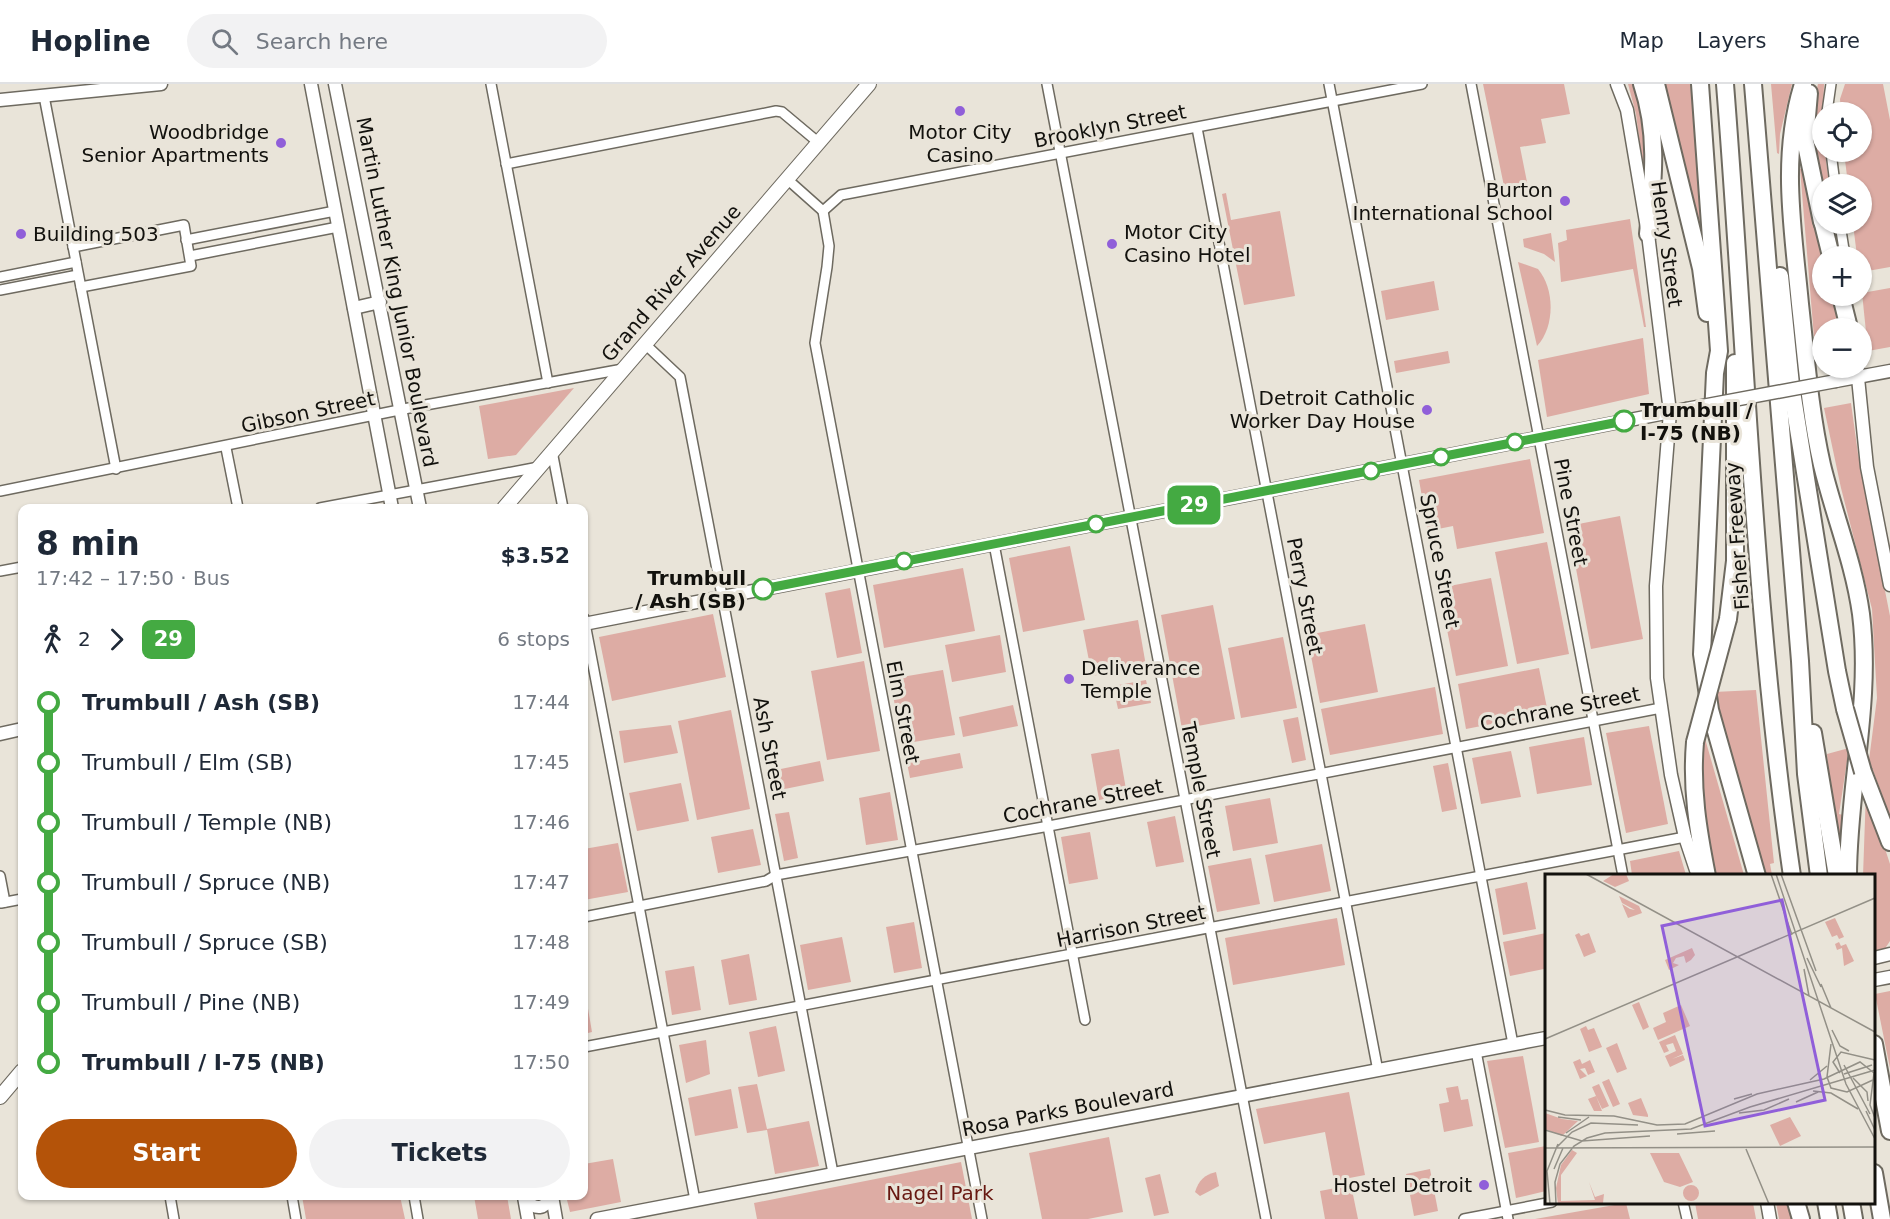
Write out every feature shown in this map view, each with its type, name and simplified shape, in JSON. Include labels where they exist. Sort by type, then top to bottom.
[{"type":"highway","points":[[1642,84],[1654,132],[1654,175],[1648,234]]},
{"type":"highway","points":[[1656,84],[1701,268],[1715,373]]},
{"type":"highway","points":[[1700,84],[1719,351],[1715,373],[1702,654],[1710,710],[1756,874]]},
{"type":"highway","name":"Fisher Freeway","points":[[1725,84],[1768,669],[1780,794],[1792,874]]},
{"type":"highway","points":[[1753,84],[1800,661],[1806,774],[1819,874]]},
{"type":"highway","points":[[1803,84],[1793,116],[1788,171],[1808,380],[1822,463],[1856,584],[1864,652],[1865,690],[1851,803],[1848,874]]},
{"type":"highway","points":[[1811,84],[1805,140],[1812,174]]},
{"type":"highway","points":[[1760,166],[1778,249],[1791,385],[1831,637],[1845,709],[1863,772],[1890,842]]},
{"type":"highway","points":[[1707,874],[1694,812],[1695,742],[1728,619],[1736,561],[1735,358],[1744,347]]},
{"type":"highway","points":[[1800,661],[1837,874]]},
{"type":"highway","points":[[1875,1049],[1890,1131]]},
{"type":"highway","points":[[1875,1180],[1881,1219]]},
{"type":"highway","points":[[1796,1204],[1801,1219]]},
{"type":"highway","points":[[1826,1204],[1829,1219]]},
{"type":"highway","points":[[1851,1204],[1854,1219]]},
{"type":"main road","name":"Grand River Avenue","points":[[507,504],[869,84]]},
{"type":"main road","points":[[1,1093],[18,1075]]},
{"type":"street","points":[[0,100],[161,84]]},
{"type":"street","points":[[311,84],[391,504]]},
{"type":"street","name":"Martin Luther King Junior Boulevard","points":[[334,84],[419,504]]},
{"type":"street","points":[[491,84],[548,382]]},
{"type":"street","name":"Temple Street","points":[[1047,84],[1266,1219]]},
{"type":"street","name":"Spruce Street","points":[[1329,84],[1513,1044]]},
{"type":"street","name":"Brooklyn Street","points":[[823,211],[841,195],[1422,84]]},
{"type":"street","name":"Pine Street","points":[[1471,84],[1623,874]]},
{"type":"street","name":"Henry Street","points":[[1617,84],[1627,110],[1648,234],[1670,412],[1656,586],[1655,644],[1661,708],[1671,775],[1685,837],[1697,874]]},
{"type":"street","points":[[1828,102],[1831,84]]},
{"type":"street","points":[[44,96],[116,469]]},
{"type":"street","points":[[506,164],[776,111],[782,112],[819,143]]},
{"type":"street","name":"Perry Street","points":[[1197,128],[1378,1071]]},
{"type":"street","points":[[788,179],[823,211]]},
{"type":"street","points":[[186,240],[335,211]]},
{"type":"street","name":"Elm Street","points":[[823,211],[828,246],[827,267],[815,343],[982,1219]]},
{"type":"street","points":[[73,247],[184,225],[190,261]]},
{"type":"street","points":[[81,287],[338,227]]},
{"type":"street","points":[[0,277],[76,262]]},
{"type":"street","points":[[0,290],[78,274]]},
{"type":"street","points":[[354,308],[380,302]]},
{"type":"street","name":"Ash Street","points":[[645,344],[680,377],[832,1173]]},
{"type":"street","name":"Gibson Street","points":[[0,491],[623,369]]},
{"type":"street","points":[[1872,372],[1890,371]]},
{"type":"street","points":[[588,621],[1843,378]]},
{"type":"street","points":[[1858,378],[1867,467],[1890,585]]},
{"type":"street","points":[[226,448],[237,504]]},
{"type":"street","points":[[552,451],[562,504]]},
{"type":"street","points":[[341,504],[538,467]]},
{"type":"street","points":[[994,544],[1085,1020]]},
{"type":"street","points":[[0,572],[18,568]]},
{"type":"street","points":[[588,643],[695,1200]]},
{"type":"street","name":"Cochrane Street","points":[[588,915],[766,881],[776,875],[1048,826],[1661,708]]},
{"type":"street","points":[[0,734],[18,730]]},
{"type":"street","name":"Harrison Street","points":[[588,1046],[937,979],[1073,956],[1685,837]]},
{"type":"street","points":[[0,876],[3,903],[18,900]]},
{"type":"street","points":[[1875,980],[1890,977]]},
{"type":"street","name":"Rosa Parks Boulevard","points":[[597,1219],[1545,1038]]},
{"type":"street","points":[[1476,1051],[1507,1215]]},
{"type":"street","points":[[171,1200],[174,1219]]},
{"type":"street","points":[[293,1200],[296,1219]]},
{"type":"street","points":[[415,1200],[418,1219]]},
{"type":"street","points":[[524,1200],[528,1219]]},
{"type":"street","points":[[526,1200],[534,1207],[547,1204],[549,1200]]},
{"type":"street","points":[[552,1200],[556,1219]]},
{"type":"street","points":[[1464,1219],[1507,1215],[1548,1204]]},
{"type":"street","points":[[1683,1204],[1687,1219]]},
{"type":"street","points":[[1767,1204],[1770,1219]]},
{"type":"green space","points":[[1483,84],[1564,84],[1570,114],[1541,119],[1546,143],[1520,147],[1528,187],[1505,191]]},
{"type":"green space","points":[[1628,84],[1633,84],[1643,125],[1646,195],[1636,114]]},
{"type":"green space","points":[[1660,84],[1695,84],[1707,251],[1703,252]]},
{"type":"green space","points":[[1771,84],[1792,84],[1780,134],[1779,154],[1777,153]]},
{"type":"green space","points":[[1818,84],[1824,84],[1823,102],[1815,102]]},
{"type":"green space","points":[[1845,84],[1883,84],[1890,120],[1890,267],[1872,270],[1872,246],[1856,246],[1854,234],[1872,234],[1872,174],[1847,174],[1845,162],[1872,162],[1872,102],[1840,102]]},
{"type":"green space","points":[[1816,162],[1826,162],[1828,174],[1820,174]]},
{"type":"green space","points":[[1800,169],[1803,169],[1812,205],[1812,234],[1819,234],[1822,246],[1812,246],[1812,306],[1837,306],[1840,318],[1812,318]]},
{"type":"green space","points":[[1226,193],[1231,220],[1280,211],[1295,296],[1244,305],[1222,194]]},
{"type":"green space","points":[[1630,219],[1646,327],[1644,327],[1633,269],[1561,282],[1558,243],[1567,240],[1566,230]]},
{"type":"green space","points":[[1551,233],[1555,262],[1544,254],[1524,247],[1523,239]]},
{"type":"green space","points":[[1518,262],[1538,269],[1548,287],[1550,319],[1543,338],[1537,346]]},
{"type":"green space","points":[[1434,281],[1439,310],[1386,320],[1381,291]]},
{"type":"green space","points":[[1890,288],[1890,347],[1872,350],[1872,318],[1865,318],[1863,306],[1872,306],[1872,291]]},
{"type":"green space","points":[[1643,338],[1649,394],[1547,417],[1538,360]]},
{"type":"green space","points":[[1448,351],[1450,363],[1396,373],[1394,361]]},
{"type":"green space","points":[[574,388],[516,455],[488,459],[479,406]]},
{"type":"green space","points":[[1851,403],[1858,454],[1890,616],[1890,816],[1869,760],[1877,698],[1872,609],[1841,488],[1824,408]]},
{"type":"green space","points":[[1530,459],[1544,533],[1457,549],[1453,526],[1428,531],[1419,480]]},
{"type":"green space","points":[[1620,516],[1643,639],[1591,649],[1568,526]]},
{"type":"green space","points":[[1547,542],[1569,654],[1517,664],[1495,552]]},
{"type":"green space","points":[[1070,546],[1085,620],[1023,632],[1009,558]]},
{"type":"green space","points":[[963,568],[975,631],[884,648],[873,585]]},
{"type":"green space","points":[[1491,578],[1508,666],[1456,676],[1439,588]]},
{"type":"green space","points":[[850,588],[862,653],[837,658],[825,593]]},
{"type":"green space","points":[[1213,605],[1235,719],[1182,729],[1161,615]]},
{"type":"green space","points":[[713,614],[726,677],[612,701],[599,637]]},
{"type":"green space","points":[[1138,620],[1146,666],[1092,676],[1083,630]]},
{"type":"green space","points":[[1365,624],[1378,692],[1320,703],[1307,635]]},
{"type":"green space","points":[[1000,635],[1006,672],[952,682],[945,645]]},
{"type":"green space","points":[[1283,637],[1297,708],[1241,718],[1228,648]]},
{"type":"green space","points":[[864,661],[880,751],[827,760],[811,671]]},
{"type":"green space","points":[[1539,668],[1548,713],[1466,729],[1458,684]]},
{"type":"green space","points":[[943,670],[955,735],[902,744],[890,679]]},
{"type":"green space","points":[[1146,680],[1151,703],[1118,709],[1113,686]]},
{"type":"green space","points":[[1435,687],[1443,734],[1330,755],[1321,709]]},
{"type":"green space","points":[[1756,690],[1774,863],[1770,864],[1772,874],[1763,874],[1714,692]]},
{"type":"green space","points":[[1013,705],[1018,726],[963,737],[959,717]]},
{"type":"green space","points":[[731,710],[750,809],[697,820],[678,721]]},
{"type":"green space","points":[[1298,717],[1306,760],[1292,763],[1283,720]]},
{"type":"green space","points":[[671,725],[678,753],[624,763],[619,731]]},
{"type":"green space","points":[[1649,726],[1668,824],[1626,833],[1606,733]]},
{"type":"green space","points":[[1702,728],[1744,874],[1711,874],[1699,816]]},
{"type":"green space","points":[[1584,737],[1592,785],[1537,794],[1529,747]]},
{"type":"green space","points":[[1849,748],[1839,814],[1843,815],[1842,836],[1838,838],[1832,820],[1827,754]]},
{"type":"green space","points":[[1119,749],[1127,795],[1099,800],[1091,754]]},
{"type":"green space","points":[[1511,751],[1521,797],[1481,804],[1472,758]]},
{"type":"green space","points":[[960,753],[963,768],[910,778],[907,763]]},
{"type":"green space","points":[[820,761],[824,781],[770,792],[766,772]]},
{"type":"green space","points":[[1448,763],[1457,809],[1442,812],[1433,766]]},
{"type":"green space","points":[[681,783],[689,821],[637,831],[629,793]]},
{"type":"green space","points":[[1866,791],[1890,864],[1890,941],[1884,950],[1875,952],[1875,874],[1863,874]]},
{"type":"green space","points":[[890,792],[898,840],[866,845],[859,798]]},
{"type":"green space","points":[[1270,798],[1278,843],[1233,851],[1225,806]]},
{"type":"green space","points":[[789,812],[798,858],[784,861],[775,814]]},
{"type":"green space","points":[[1175,816],[1184,862],[1156,867],[1147,822]]},
{"type":"green space","points":[[753,829],[761,865],[718,873],[711,837]]},
{"type":"green space","points":[[1090,832],[1098,879],[1069,884],[1061,837]]},
{"type":"green space","points":[[618,843],[628,892],[588,899],[588,848]]},
{"type":"green space","points":[[1322,844],[1331,891],[1274,902],[1265,855]]},
{"type":"green space","points":[[1679,851],[1686,874],[1632,874],[1630,861]]},
{"type":"green space","points":[[1251,858],[1260,904],[1217,912],[1208,866]]},
{"type":"green space","points":[[1527,882],[1536,929],[1503,935],[1495,889]]},
{"type":"green space","points":[[1337,918],[1345,965],[1233,985],[1225,938]]},
{"type":"green space","points":[[914,922],[922,968],[894,973],[886,927]]},
{"type":"green space","points":[[1545,933],[1545,974],[1544,969],[1510,976],[1503,942]]},
{"type":"green space","points":[[842,937],[851,982],[808,990],[800,945]]},
{"type":"green space","points":[[749,954],[757,1000],[729,1005],[721,960]]},
{"type":"green space","points":[[694,966],[701,1010],[672,1015],[665,971]]},
{"type":"green space","points":[[1890,991],[1890,1068],[1875,994]]},
{"type":"green space","points":[[588,1008],[592,1032],[588,1033]]},
{"type":"green space","points":[[776,1026],[785,1071],[758,1077],[749,1032]]},
{"type":"green space","points":[[706,1040],[710,1074],[686,1083],[679,1045]]},
{"type":"green space","points":[[1523,1056],[1539,1142],[1505,1148],[1487,1061]]},
{"type":"green space","points":[[757,1084],[767,1129],[809,1121],[819,1166],[775,1174],[767,1130],[747,1133],[738,1087]]},
{"type":"green space","points":[[1458,1086],[1461,1100],[1468,1099],[1473,1126],[1444,1132],[1439,1104],[1449,1102],[1446,1088]]},
{"type":"green space","points":[[731,1089],[738,1128],[695,1136],[688,1098]]},
{"type":"green space","points":[[1349,1092],[1365,1175],[1334,1181],[1325,1132],[1264,1144],[1256,1109]]},
{"type":"green space","points":[[1109,1137],[1123,1212],[1088,1219],[1042,1219],[1029,1153]]},
{"type":"green space","points":[[1545,1146],[1545,1191],[1516,1198],[1508,1153]]},
{"type":"green space","points":[[613,1159],[621,1202],[570,1212],[567,1200],[588,1200],[588,1163]]},
{"type":"green space","name":"Nagel Park","points":[[961,1162],[972,1219],[757,1219],[754,1203]]},
{"type":"green space","points":[[1430,1169],[1438,1211],[1414,1216],[1406,1174]]},
{"type":"green space","points":[[1216,1172],[1219,1186],[1200,1196],[1195,1192],[1202,1179]]},
{"type":"green space","points":[[1160,1174],[1169,1213],[1154,1216],[1145,1178]]},
{"type":"green space","points":[[1351,1185],[1358,1219],[1325,1219],[1320,1191]]},
{"type":"green space","points":[[303,1200],[401,1200],[405,1219],[306,1219]]},
{"type":"green space","points":[[475,1200],[508,1200],[511,1219],[478,1219]]},
{"type":"green space","points":[[1626,1204],[1630,1219],[1535,1219]]},
{"type":"green space","points":[[1695,1204],[1753,1204],[1756,1219],[1698,1219]]},
{"type":"green space","points":[[1776,1204],[1789,1204],[1794,1219],[1779,1219]]},
{"type":"bus line","name":"29","points":[[763,589],[1624,421]]},
{"type":"place","name":"Motor City Casino","points":[[960,111]]},
{"type":"place","name":"Woodbridge Senior Apartments","points":[[281,143]]},
{"type":"place","name":"Burton International School","points":[[1565,201]]},
{"type":"place","name":"Building 503","points":[[21,234]]},
{"type":"place","name":"Motor City Casino Hotel","points":[[1112,244]]},
{"type":"place","name":"Detroit Catholic Worker Day House","points":[[1427,410]]},
{"type":"place","name":"Trumbull / I-75 (NB)","points":[[1624,421]]},
{"type":"place","name":"Trumbull / Ash (SB)","points":[[763,589]]},
{"type":"place","name":"Deliverance Temple","points":[[1069,679]]},
{"type":"place","name":"Hostel Detroit","points":[[1484,1185]]}]
